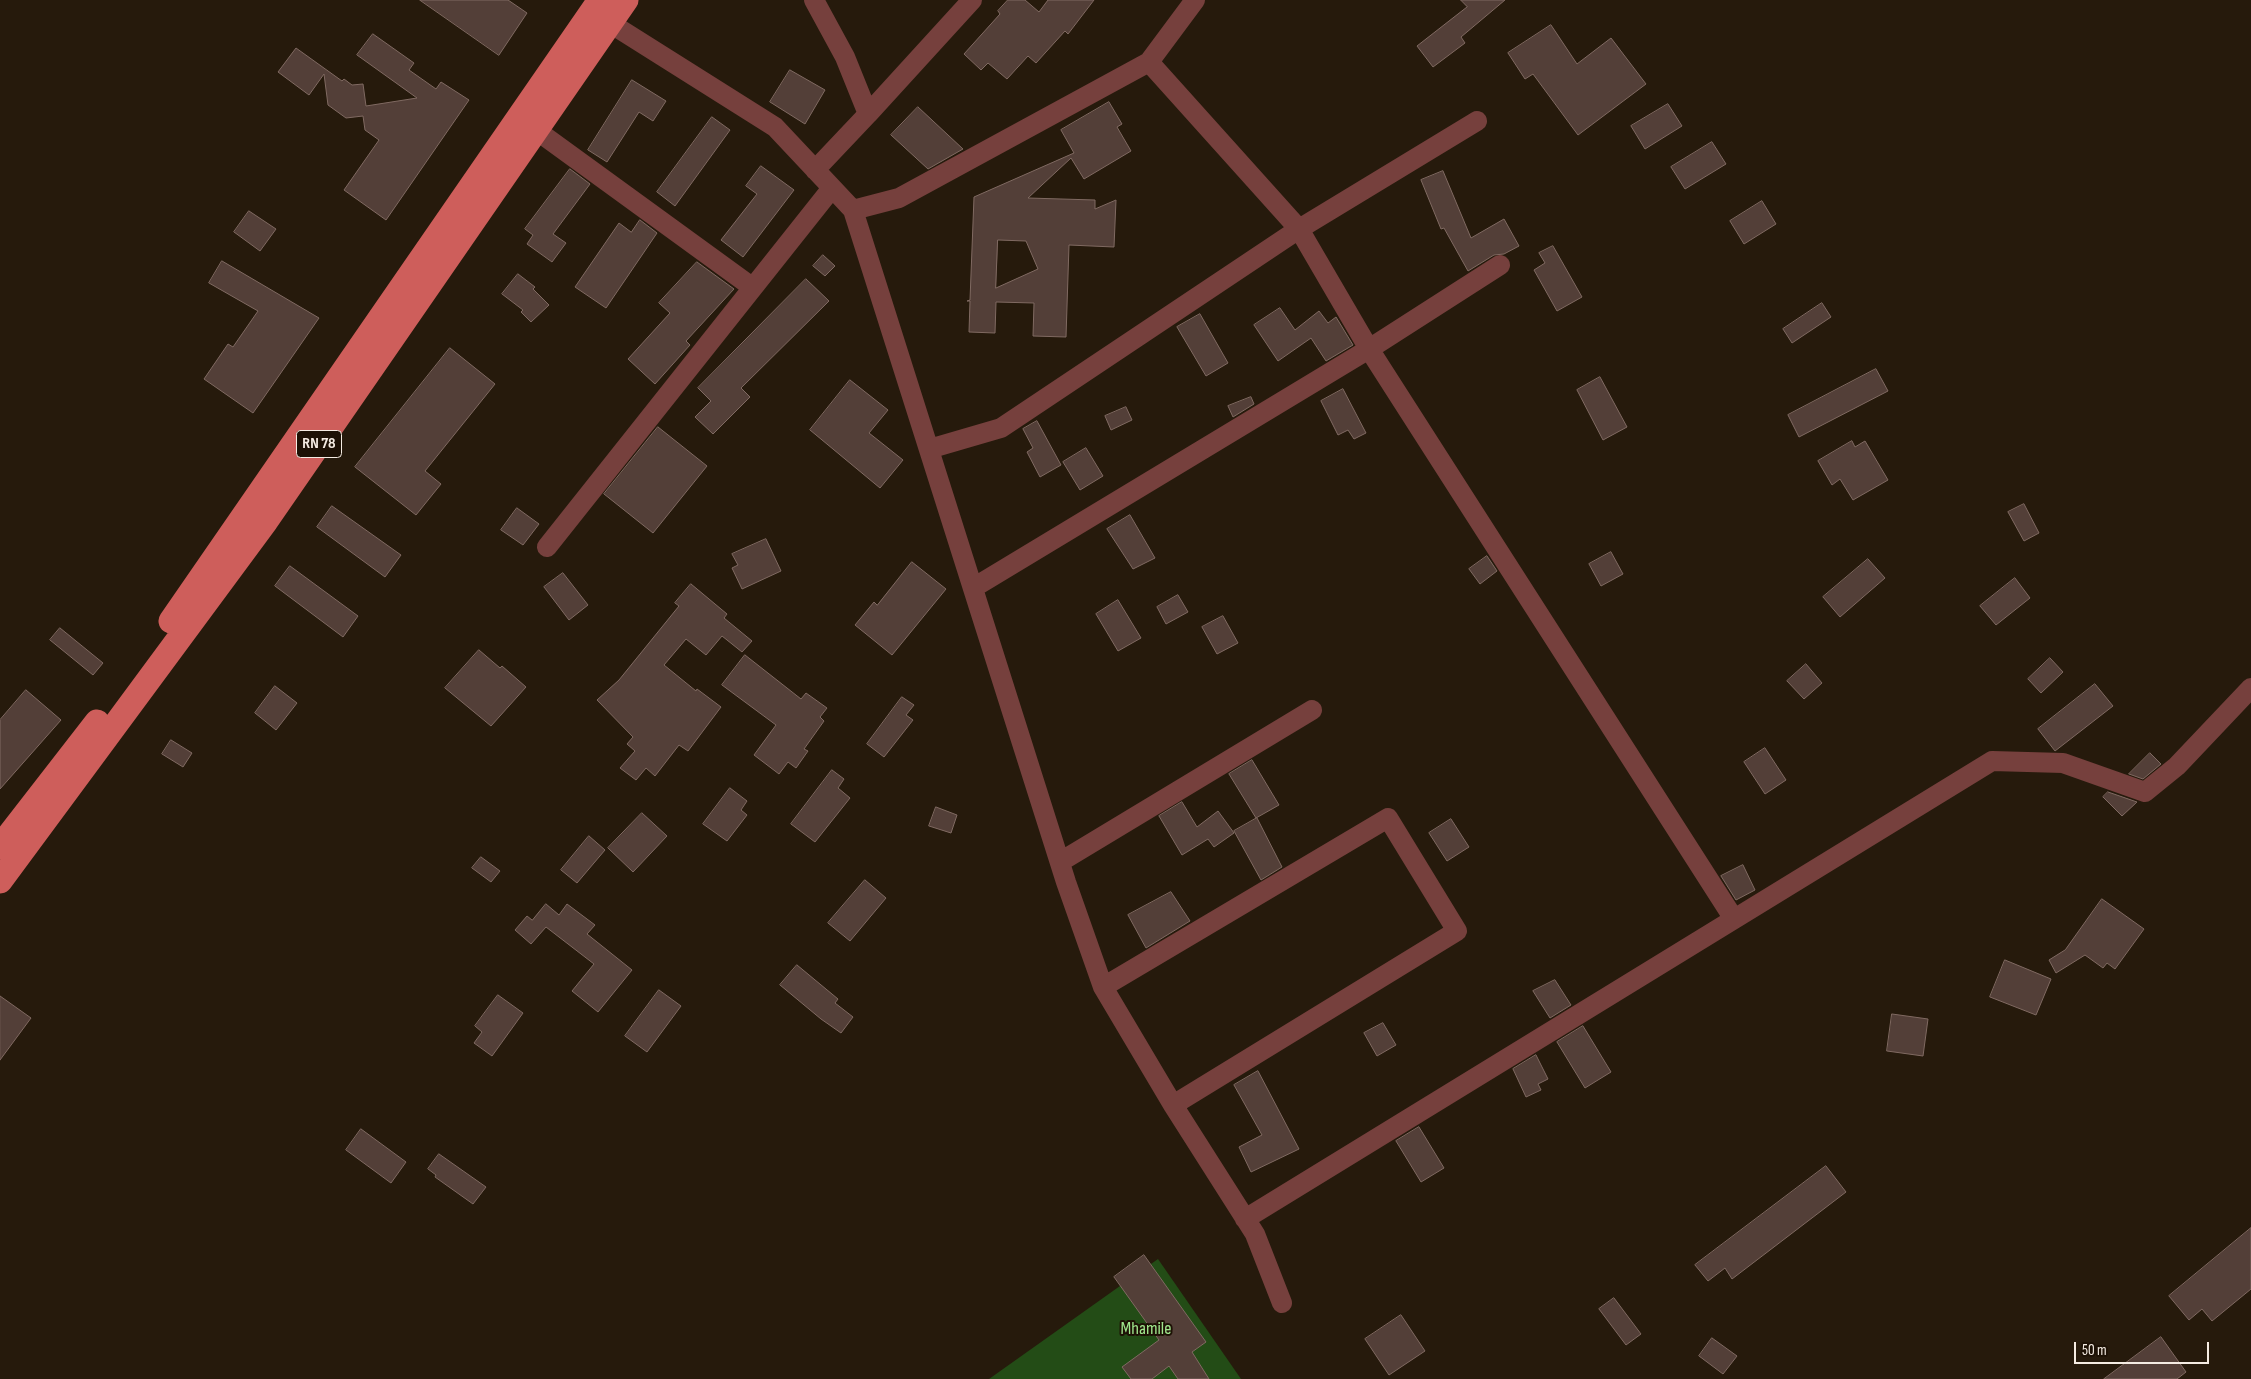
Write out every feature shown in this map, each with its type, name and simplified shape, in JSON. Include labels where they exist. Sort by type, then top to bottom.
[{"type":"main road","name":"RN 78","points":[[0,847],[150,653],[600,0]]},
{"type":"main road","name":"RN 78","points":[[0,881],[266,521],[626,0]]},
{"type":"street","points":[[814,0],[844,57],[868,114]]},
{"type":"street","points":[[815,170],[972,0]]},
{"type":"street","points":[[853,210],[899,198],[1149,62],[1195,0]]},
{"type":"street","points":[[610,23],[775,127],[853,210],[1060,862],[1103,987],[1173,1105],[1255,1234],[1282,1303]]},
{"type":"street","points":[[1149,62],[1299,229],[1369,349],[1734,919]]},
{"type":"street","points":[[929,450],[1001,428],[1299,229],[1477,121]]},
{"type":"street","points":[[536,130],[752,287]]},
{"type":"street","points":[[546,547],[832,188]]},
{"type":"street","points":[[973,588],[1369,349],[1500,265]]},
{"type":"street","points":[[1245,1218],[1992,761],[2064,763],[2145,792],[2176,766],[2251,688]]},
{"type":"street","points":[[1060,862],[1312,710]]},
{"type":"street","points":[[1103,987],[1388,818],[1457,931],[1173,1105]]},
{"type":"green space","name":"Mhamile","points":[[1158,1259],[1241,1379],[989,1379]]},
{"type":"building","points":[[420,0],[508,0],[527,13],[499,55]]},
{"type":"building","points":[[1008,0],[1025,0],[1039,12],[1048,0],[1094,0],[1068,34],[1065,31],[1036,63],[1028,56],[1007,79],[988,63],[981,70],[964,54],[1000,14],[998,11]]},
{"type":"building","points":[[1461,0],[1505,0],[1461,37],[1465,43],[1433,67],[1417,46],[1467,7]]},
{"type":"building","points":[[1551,25],[1577,64],[1611,38],[1646,84],[1578,135],[1533,74],[1525,79],[1508,53]]},
{"type":"building","points":[[373,34],[414,63],[409,70],[436,89],[441,82],[469,100],[386,220],[344,190],[379,140],[365,130],[363,116],[346,118],[328,105],[324,74],[309,95],[278,72],[296,48],[342,81],[344,79],[352,85],[363,84],[366,106],[417,98],[357,55]]},
{"type":"building","points":[[790,70],[825,90],[805,124],[770,102]]},
{"type":"building","points":[[632,80],[666,101],[653,121],[639,112],[607,162],[588,150]]},
{"type":"building","points":[[1109,102],[1122,124],[1117,127],[1131,151],[1084,179],[1071,158],[1028,198],[1095,200],[1095,209],[1116,200],[1114,247],[1069,245],[1066,337],[1033,336],[1034,303],[996,302],[995,333],[969,332],[970,301],[967,301],[970,300],[974,197],[1074,153],[1061,130]],"holes":[[[998,240],[1026,241],[1038,269],[996,288]]]},
{"type":"building","points":[[1668,104],[1682,126],[1645,149],[1631,126]]},
{"type":"building","points":[[918,107],[963,149],[928,169],[891,135]]},
{"type":"building","points":[[712,117],[730,130],[675,206],[657,192]]},
{"type":"building","points":[[1712,142],[1726,164],[1685,189],[1671,167]]},
{"type":"building","points":[[761,166],[794,190],[743,257],[721,240],[757,194],[746,186]]},
{"type":"building","points":[[570,169],[590,184],[553,234],[566,243],[552,262],[527,244],[533,235],[525,229]]},
{"type":"building","points":[[1443,171],[1471,238],[1504,219],[1519,246],[1504,254],[1494,255],[1468,271],[1444,228],[1441,229],[1421,180]]},
{"type":"building","points":[[1762,201],[1776,224],[1744,244],[1730,221]]},
{"type":"building","points":[[249,211],[276,229],[260,251],[234,232]]},
{"type":"building","points":[[640,220],[657,233],[606,308],[575,287],[619,223],[631,232]]},
{"type":"building","points":[[1553,246],[1582,297],[1557,311],[1534,270],[1545,263],[1539,253]]},
{"type":"building","points":[[823,255],[835,266],[825,276],[813,266]]},
{"type":"building","points":[[222,261],[319,318],[253,413],[204,379],[228,344],[233,347],[258,311],[209,283]]},
{"type":"building","points":[[697,262],[734,289],[686,341],[690,345],[655,384],[628,359],[670,313],[659,303]]},
{"type":"building","points":[[518,274],[535,287],[533,289],[549,305],[531,322],[521,312],[523,310],[502,294]]},
{"type":"building","points":[[806,279],[829,301],[741,388],[750,397],[713,434],[695,417],[711,401],[698,388]]},
{"type":"building","points":[[1822,303],[1831,317],[1792,343],[1783,329]]},
{"type":"building","points":[[1280,308],[1295,330],[1319,311],[1328,323],[1336,317],[1353,345],[1326,361],[1311,338],[1278,361],[1254,325]]},
{"type":"building","points":[[1200,314],[1228,363],[1206,376],[1177,327]]},
{"type":"building","points":[[450,348],[495,384],[425,471],[441,484],[416,515],[355,467]]},
{"type":"building","points":[[1876,369],[1888,391],[1799,437],[1788,415]]},
{"type":"building","points":[[1600,377],[1627,427],[1603,440],[1577,390]]},
{"type":"building","points":[[850,380],[888,410],[869,433],[903,460],[880,488],[810,430]]},
{"type":"building","points":[[1343,389],[1366,433],[1354,439],[1348,430],[1338,435],[1321,401]]},
{"type":"building","points":[[1251,397],[1254,404],[1233,417],[1228,406]]},
{"type":"building","points":[[1126,407],[1132,420],[1111,430],[1105,416]]},
{"type":"building","points":[[1037,421],[1061,465],[1040,477],[1027,452],[1033,448],[1023,429]]},
{"type":"building","points":[[658,427],[707,466],[653,533],[604,494]]},
{"type":"building","points":[[1852,441],[1855,447],[1865,441],[1888,480],[1853,500],[1840,479],[1832,485],[1818,461]]},
{"type":"building","points":[[1086,448],[1103,476],[1080,490],[1063,462]]},
{"type":"building","points":[[2024,504],[2039,533],[2024,541],[2008,512]]},
{"type":"building","points":[[332,506],[401,555],[385,577],[317,527]]},
{"type":"building","points":[[517,508],[539,524],[523,545],[501,530]]},
{"type":"building","points":[[1130,515],[1155,558],[1133,569],[1107,529]]},
{"type":"building","points":[[766,539],[781,571],[742,589],[732,568],[738,565],[732,554]]},
{"type":"building","points":[[1611,552],[1623,574],[1601,586],[1589,564]]},
{"type":"building","points":[[1487,556],[1497,571],[1480,584],[1469,569]]},
{"type":"building","points":[[1868,559],[1885,578],[1840,617],[1823,597]]},
{"type":"building","points":[[912,562],[946,589],[892,655],[855,625],[874,602],[877,605]]},
{"type":"building","points":[[290,566],[358,616],[343,637],[275,586]]},
{"type":"building","points":[[563,573],[588,605],[569,620],[544,587]]},
{"type":"building","points":[[2015,578],[2030,598],[1996,625],[1980,606]]},
{"type":"building","points":[[691,584],[727,614],[724,618],[752,641],[742,652],[722,636],[706,655],[686,639],[664,665],[696,691],[697,689],[721,707],[688,751],[679,745],[655,776],[646,768],[636,780],[620,768],[635,751],[627,744],[633,737],[597,700],[619,680],[679,606],[675,603]]},
{"type":"building","points":[[1178,595],[1188,612],[1166,624],[1157,607]]},
{"type":"building","points":[[1118,600],[1141,638],[1118,651],[1096,614]]},
{"type":"building","points":[[1223,616],[1238,643],[1217,654],[1202,627]]},
{"type":"building","points":[[60,628],[103,663],[93,675],[50,640]]},
{"type":"building","points":[[479,650],[500,668],[502,666],[526,687],[491,726],[445,688]]},
{"type":"building","points":[[745,655],[801,699],[806,693],[827,708],[820,717],[824,721],[804,749],[808,751],[796,768],[788,762],[779,774],[754,755],[776,725],[722,685]]},
{"type":"building","points":[[2050,658],[2063,672],[2041,693],[2028,679]]},
{"type":"building","points":[[1806,664],[1822,683],[1804,699],[1787,681]]},
{"type":"building","points":[[2095,684],[2113,706],[2055,751],[2038,729]]},
{"type":"building","points":[[275,686],[297,703],[276,730],[255,713]]},
{"type":"building","points":[[26,690],[61,720],[0,789],[0,720]]},
{"type":"building","points":[[902,697],[914,705],[906,715],[913,720],[884,757],[867,744]]},
{"type":"building","points":[[171,740],[192,753],[183,767],[162,754]]},
{"type":"building","points":[[1765,748],[1786,780],[1765,794],[1744,762]]},
{"type":"building","points":[[2150,753],[2161,764],[2143,779],[2129,774]]},
{"type":"building","points":[[1252,760],[1279,805],[1256,818],[1229,774]]},
{"type":"building","points":[[832,770],[844,779],[838,788],[850,798],[815,842],[791,824]]},
{"type":"building","points":[[730,788],[747,801],[741,810],[747,815],[727,841],[703,824]]},
{"type":"building","points":[[2108,792],[2137,802],[2122,816],[2103,797]]},
{"type":"building","points":[[1182,802],[1197,827],[1218,811],[1234,833],[1214,847],[1208,839],[1182,855],[1159,816]]},
{"type":"building","points":[[936,807],[957,815],[951,833],[929,826]]},
{"type":"building","points":[[642,813],[667,836],[633,872],[608,848]]},
{"type":"building","points":[[1257,818],[1282,867],[1261,880],[1234,831]]},
{"type":"building","points":[[1451,819],[1469,847],[1447,861],[1429,833]]},
{"type":"building","points":[[589,836],[605,850],[577,883],[561,870]]},
{"type":"building","points":[[481,857],[500,871],[491,882],[472,868]]},
{"type":"building","points":[[1743,865],[1755,890],[1736,900],[1721,876]]},
{"type":"building","points":[[865,880],[886,898],[850,941],[828,923]]},
{"type":"building","points":[[1171,892],[1190,921],[1146,948],[1128,915]]},
{"type":"building","points":[[2102,899],[2144,929],[2115,969],[2107,963],[2103,968],[2085,955],[2056,973],[2049,960],[2065,950]]},
{"type":"building","points":[[546,904],[559,915],[567,904],[595,925],[587,934],[632,970],[598,1012],[572,991],[594,964],[546,927],[531,944],[515,930],[527,916],[532,920]]},
{"type":"building","points":[[2005,960],[2051,979],[2036,1015],[1990,997]]},
{"type":"building","points":[[797,965],[838,999],[835,1003],[853,1017],[841,1033],[780,985]]},
{"type":"building","points":[[1555,980],[1571,1005],[1550,1018],[1533,991]]},
{"type":"building","points":[[659,990],[681,1006],[647,1052],[625,1036]]},
{"type":"building","points":[[498,995],[523,1013],[492,1056],[474,1043],[482,1032],[475,1026]]},
{"type":"building","points":[[0,996],[31,1018],[0,1060]]},
{"type":"building","points":[[1892,1014],[1928,1019],[1923,1056],[1887,1051]]},
{"type":"building","points":[[1383,1023],[1396,1045],[1377,1056],[1364,1033]]},
{"type":"building","points":[[1583,1026],[1611,1072],[1585,1088],[1557,1042]]},
{"type":"building","points":[[1536,1055],[1548,1079],[1538,1084],[1541,1090],[1526,1097],[1513,1069]]},
{"type":"building","points":[[1258,1071],[1299,1149],[1251,1172],[1239,1147],[1262,1135],[1234,1085]]},
{"type":"building","points":[[1419,1127],[1444,1168],[1421,1182],[1396,1141]]},
{"type":"building","points":[[361,1129],[406,1162],[391,1183],[346,1150]]},
{"type":"building","points":[[439,1154],[486,1187],[473,1204],[435,1177],[436,1175],[428,1169]]},
{"type":"building","points":[[1826,1166],[1846,1192],[1732,1279],[1725,1268],[1708,1281],[1695,1265]]},
{"type":"building","points":[[2251,1228],[2251,1289],[2212,1321],[2202,1309],[2189,1320],[2169,1296]]},
{"type":"building","points":[[1144,1255],[1206,1342],[1192,1352],[1209,1379],[1178,1379],[1169,1366],[1152,1379],[1131,1379],[1122,1367],[1159,1340],[1114,1277]]},
{"type":"building","points":[[1614,1298],[1641,1334],[1626,1345],[1599,1309]]},
{"type":"building","points":[[1401,1315],[1425,1351],[1389,1375],[1365,1339]]},
{"type":"building","points":[[2161,1337],[2186,1372],[2177,1379],[2104,1379]]},
{"type":"building","points":[[1712,1338],[1737,1356],[1723,1374],[1699,1356]]}]
